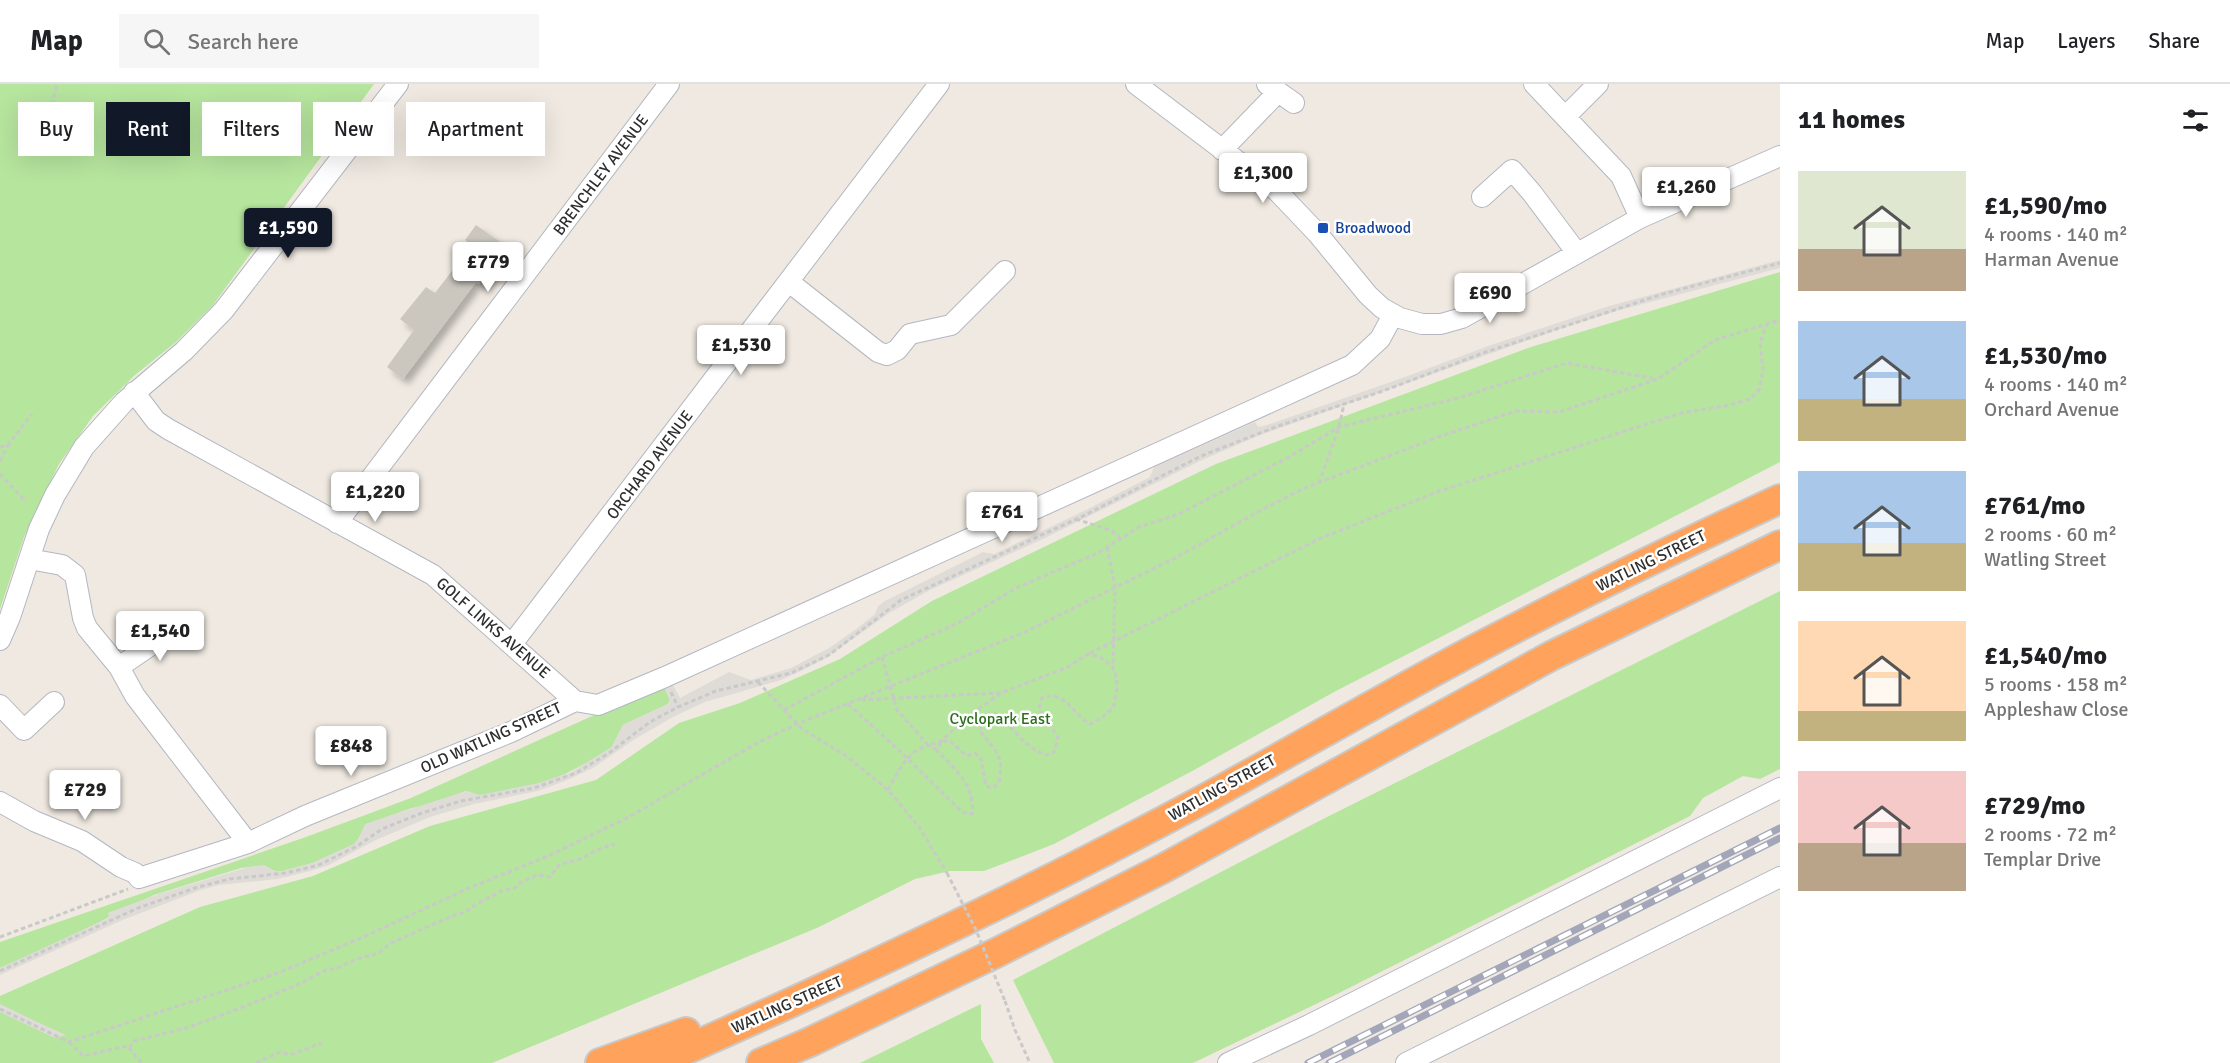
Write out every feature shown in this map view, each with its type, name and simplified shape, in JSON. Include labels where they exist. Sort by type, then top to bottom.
[{"type":"highway","name":"WATLING STREET","points":[[656,1063],[895,955],[1072,867],[1208,797],[1484,645],[1698,537],[1780,499]]},
{"type":"highway","points":[[761,1063],[998,952],[1164,868],[1551,656],[1780,544]]},
{"type":"highway","points":[[600,1063],[667,1038],[799,1000]]},
{"type":"highway","points":[[791,1063],[810,1042]]},
{"type":"street","points":[[0,640],[45,516],[71,467],[96,431],[134,392],[184,351],[224,310],[398,84]]},
{"type":"street","name":"BRENCHLEY AVENUE","points":[[337,523],[669,84]]},
{"type":"street","name":"ORCHARD AVENUE","points":[[512,644],[939,84]]},
{"type":"street","points":[[1534,84],[1621,176],[1640,218]]},
{"type":"street","points":[[1565,117],[1598,84]]},
{"type":"street","points":[[1147,87],[1222,150],[1277,191],[1317,233],[1372,300],[1393,315],[1422,324],[1438,325],[1455,321],[1640,218],[1780,156]]},
{"type":"street","points":[[1222,150],[1280,93]]},
{"type":"street","points":[[1482,197],[1512,170],[1577,253]]},
{"type":"street","points":[[789,282],[878,352],[887,355],[897,350],[910,334],[951,325],[1005,271]]},
{"type":"street","points":[[575,701],[598,705],[665,677],[1352,365],[1380,339],[1393,315]]},
{"type":"street","name":"GOLF LINKS AVENUE","points":[[134,392],[156,421],[168,429],[433,575],[575,701]]},
{"type":"street","points":[[29,559],[62,565],[75,575],[86,625],[119,667],[142,705],[248,843]]},
{"type":"street","points":[[119,667],[170,629]]},
{"type":"street","name":"OLD WATLING STREET","points":[[139,878],[248,843],[305,816],[511,732],[575,701]]},
{"type":"street","points":[[0,705],[24,730],[54,702]]},
{"type":"street","points":[[1228,1063],[1309,1025],[1780,788]]},
{"type":"street","points":[[0,802],[34,821],[81,841],[121,867],[135,873],[139,878]]},
{"type":"street","points":[[1406,1063],[1780,877]]},
{"type":"path","points":[[52,102],[57,84]]},
{"type":"path","points":[[0,971],[138,908],[198,887],[230,879],[300,870],[333,859],[382,829],[422,813],[461,801],[534,788],[557,781],[591,765],[650,722],[678,707],[716,691],[791,673],[829,655],[901,600],[1076,519],[1201,456],[1483,353],[1663,294],[1780,263]]},
{"type":"path","points":[[69,1042],[278,974],[469,888],[548,856],[625,819],[759,742],[797,724],[1025,632],[1178,557],[1265,508],[1319,483],[1441,436],[1516,411],[1559,412],[1658,379],[1715,340],[1780,320]]},
{"type":"path","points":[[937,751],[941,741],[969,715],[1002,693],[1068,667],[1088,654],[1321,538],[1437,492],[1681,413],[1726,406],[1750,399],[1759,390],[1763,371],[1760,343],[1767,324]]},
{"type":"path","points":[[784,710],[882,657],[956,624],[1016,588],[1098,553],[1139,527],[1179,514],[1288,457],[1339,427],[1458,398],[1567,363],[1658,379]]},
{"type":"path","points":[[1319,483],[1339,427],[1344,404]]},
{"type":"path","points":[[0,461],[8,445],[32,414]]},
{"type":"path","points":[[0,447],[8,445]]},
{"type":"path","points":[[0,474],[26,502]]},
{"type":"path","points":[[1076,519],[1112,531],[1120,537]]},
{"type":"path","points":[[888,790],[906,758],[916,749],[941,741],[950,741],[967,756],[975,753],[981,759],[986,786],[992,788],[999,783],[1001,769],[999,754],[981,731],[981,723],[990,713],[1000,715],[1033,750],[1046,755],[1054,752],[1058,737],[1041,716],[1039,706],[1042,698],[1052,694],[1058,696],[1090,724],[1113,707],[1117,686],[1113,668],[1114,587],[1107,546]]},
{"type":"path","points":[[1088,654],[1101,656],[1113,668]]},
{"type":"path","points":[[848,704],[962,812],[972,814],[971,790],[953,766],[928,745],[897,710],[882,657]]},
{"type":"path","points":[[758,682],[802,729],[845,755],[888,790],[919,827],[947,873],[976,930],[1030,1063]]},
{"type":"path","points":[[857,700],[1002,693]]},
{"type":"path","points":[[0,1009],[69,1042],[80,1054],[89,1056],[192,1026],[297,985],[326,970],[379,953],[391,944],[452,916],[466,912],[501,891],[516,888],[520,883],[537,876],[550,877],[559,865],[583,858],[596,850],[615,844]]},
{"type":"path","points":[[0,937],[141,884],[139,878]]},
{"type":"path","points":[[130,1048],[132,1042]]},
{"type":"path","points":[[256,1063],[280,1052],[290,1055],[322,1043]]},
{"type":"path","points":[[124,1046],[130,1048],[142,1063]]},
{"type":"green space","points":[[0,84],[374,84],[361,102],[313,102],[313,156],[322,156],[213,305],[176,342],[135,375],[93,416],[59,464],[24,537],[0,609]]},
{"type":"green space","name":"Cyclopark East","points":[[1780,272],[1780,462],[1334,692],[1054,844],[984,871],[950,871],[915,879],[819,927],[492,1063],[0,1063],[0,996],[200,907],[313,876],[430,826],[596,780],[679,723],[740,703],[840,659],[932,601],[1216,464],[1531,347]]},
{"type":"green space","points":[[1780,591],[1780,769],[1760,779],[1743,776],[1703,798],[1690,816],[1341,992],[1193,1063],[1054,1063],[1013,980],[1325,818]]},
{"type":"green space","points":[[663,684],[670,700],[668,704],[623,725],[612,747],[563,775],[539,784],[480,796],[466,791],[425,806],[412,808],[367,824],[355,844],[313,863],[279,872],[258,866],[241,868],[154,895],[39,952],[0,968],[0,942],[306,837],[411,798]]},
{"type":"green space","points":[[981,1004],[981,1039],[994,1063],[860,1063]]},
{"type":"shaded area","points":[[1780,260],[1780,268],[1620,310],[1566,327],[1260,435],[1202,460],[1043,539],[930,590],[889,613],[826,658],[803,670],[781,680],[705,702],[673,717],[635,739],[593,768],[565,781],[538,791],[474,804],[430,817],[376,840],[329,865],[310,871],[278,879],[219,885],[201,890],[125,919],[0,975],[0,968],[109,918],[108,913],[110,912],[159,894],[248,867],[264,865],[275,871],[282,871],[310,864],[354,844],[365,824],[466,791],[480,795],[539,783],[571,772],[612,747],[623,725],[668,704],[670,700],[663,684],[671,681],[680,698],[729,672],[751,680],[791,668],[829,648],[859,627],[875,614],[878,606],[885,601],[983,552],[994,554],[1088,509],[1150,477],[1154,467],[1255,422],[1258,427],[1264,426],[1491,345],[1609,306]]},
{"type":"shaded area","points":[[0,1004],[66,1035],[55,1038],[0,1012]]},
{"type":"building","points":[[476,225],[510,249],[486,281],[482,279],[479,284],[476,282],[403,379],[387,367],[414,330],[400,319],[426,287],[435,293],[455,267],[457,268],[473,246],[465,240]]},
{"type":"railway","points":[[1308,1063],[1780,828]]},
{"type":"railway","points":[[1329,1063],[1780,838]]},
{"type":"place","name":"Broadwood","points":[[1323,228]]}]
